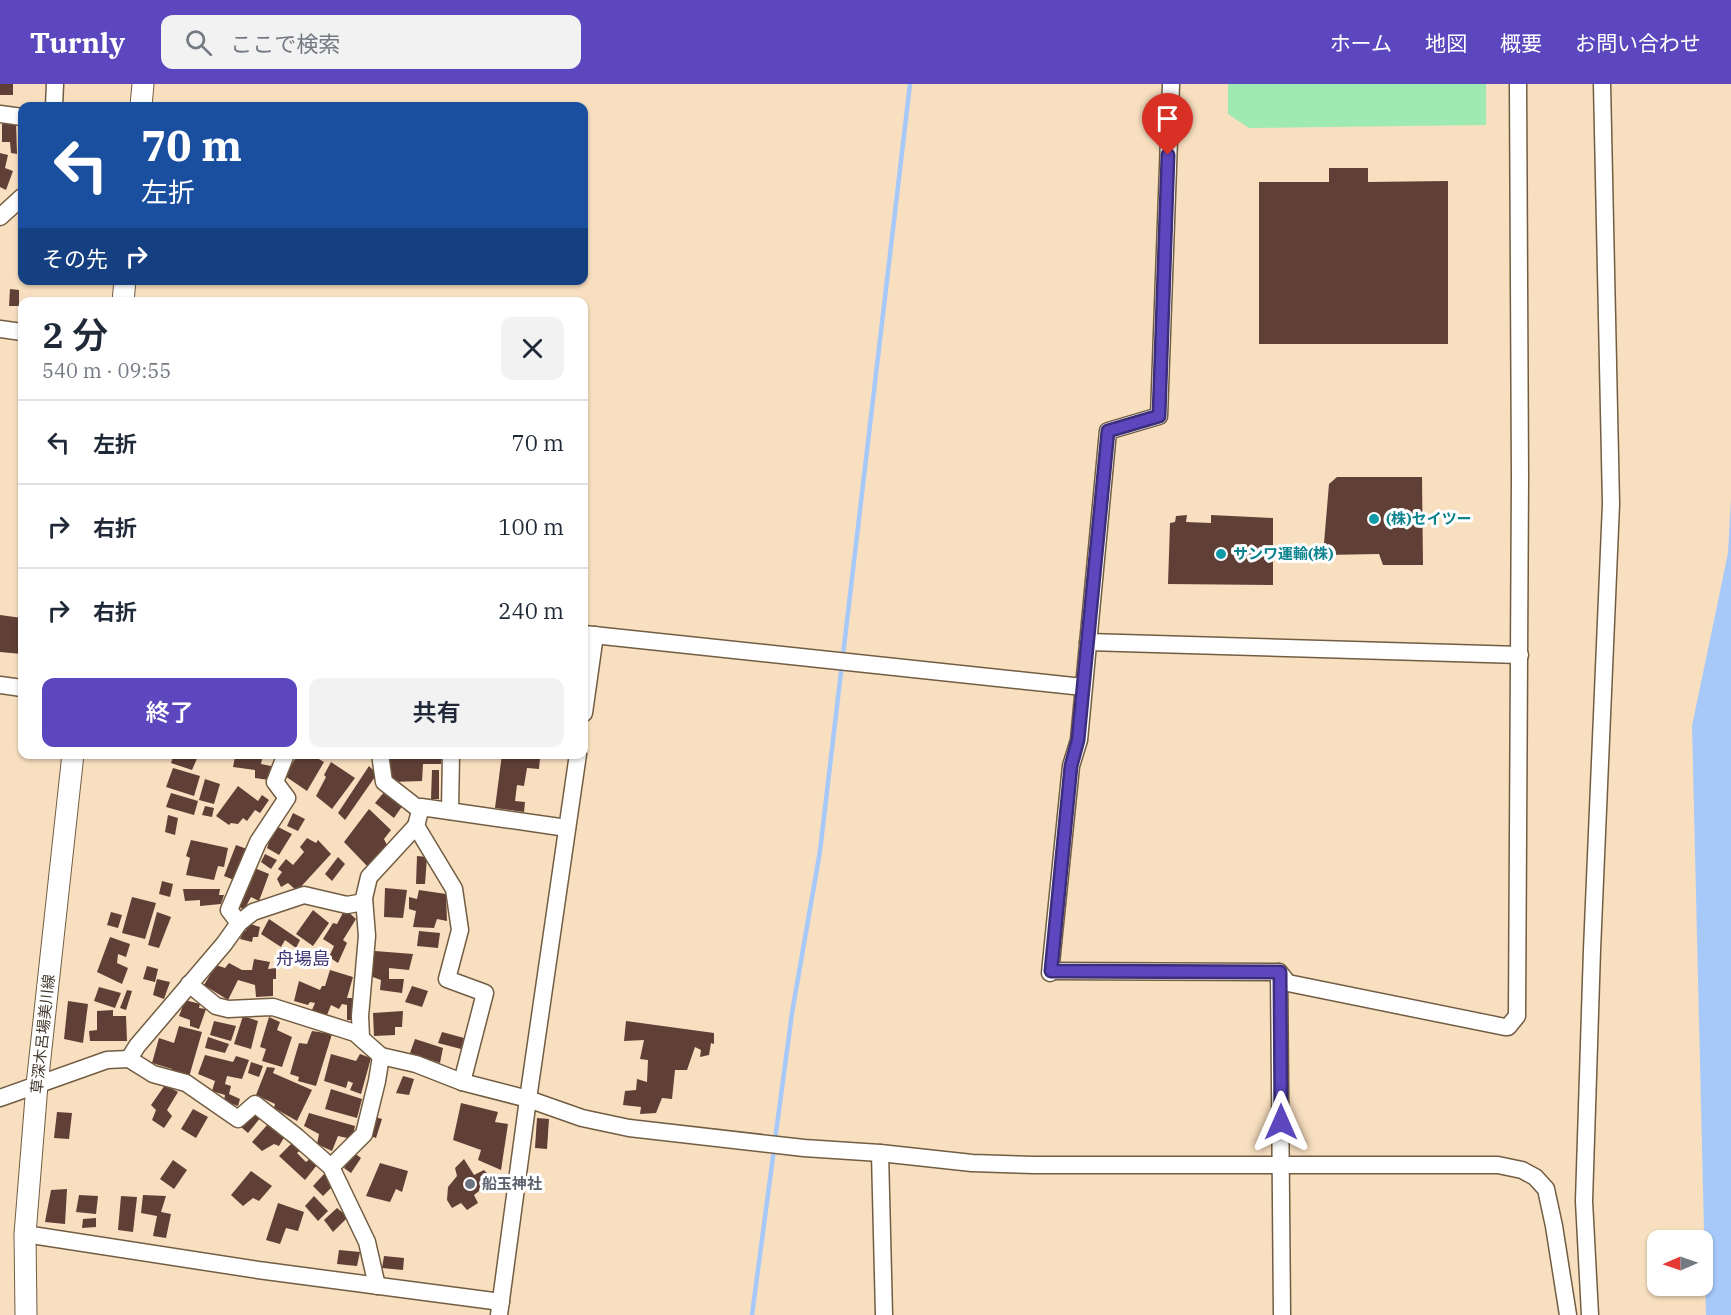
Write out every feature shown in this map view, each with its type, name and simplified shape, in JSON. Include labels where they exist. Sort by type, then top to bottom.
[{"type":"main road","points":[[141,102],[143,84]]},
{"type":"main road","name":"草深木呂場美川線","points":[[26,1315],[25,1234],[37,1085],[72,759]]},
{"type":"street","points":[[54,102],[55,84]]},
{"type":"street","points":[[1171,84],[1159,416],[1108,431],[1078,740],[1071,766],[1051,972],[1280,972]]},
{"type":"street","points":[[1280,972],[1287,983],[1508,1027],[1517,1016],[1520,655],[1518,84]]},
{"type":"street","points":[[1590,1315],[1584,1201],[1611,504],[1602,84]]},
{"type":"street","points":[[0,114],[18,116]]},
{"type":"street","points":[[0,217],[18,201]]},
{"type":"street","points":[[0,329],[18,331]]},
{"type":"street","points":[[588,651],[589,635],[1083,687]]},
{"type":"street","points":[[1088,642],[1520,655]]},
{"type":"street","points":[[0,685],[18,687]]},
{"type":"street","points":[[239,923],[229,910],[258,842],[287,798],[275,782],[284,759]]},
{"type":"street","points":[[381,759],[384,782],[418,818],[454,890],[460,930],[447,979],[485,993],[462,1082]]},
{"type":"street","points":[[450,811],[451,759]]},
{"type":"street","points":[[25,1234],[377,1286],[500,1309],[577,759]]},
{"type":"street","points":[[361,1037],[360,1016],[367,936],[364,902],[369,877],[418,818],[422,807],[567,828]]},
{"type":"street","points":[[129,1059],[137,1046],[224,944],[239,923],[253,912],[304,895],[347,905],[364,902]]},
{"type":"street","points":[[1280,972],[1282,1315]]},
{"type":"street","points":[[189,984],[216,1006],[228,1009],[273,1007],[355,1033],[381,1056],[416,1064],[462,1082],[528,1099],[582,1118],[629,1128],[775,1145],[972,1163],[1024,1165],[1498,1165],[1522,1170],[1535,1177],[1546,1189],[1568,1315]]},
{"type":"street","points":[[331,1167],[364,1134],[381,1056]]},
{"type":"street","points":[[0,1098],[107,1060],[129,1059],[153,1074],[186,1083],[238,1119],[255,1104],[331,1167],[367,1242],[377,1286]]},
{"type":"street","points":[[880,1153],[884,1315]]},
{"type":"green space","points":[[1228,84],[1486,84],[1486,125],[1249,128],[1228,114]]},
{"type":"water","points":[[1731,498],[1731,1315],[1706,1315],[1706,1296],[1713,1296],[1713,1230],[1704,1230],[1692,726],[1728,553]]},
{"type":"building","points":[[0,84],[13,84],[13,95],[0,95]]},
{"type":"building","points":[[2,124],[16,124],[17,154],[11,153],[10,142],[2,142]]},
{"type":"building","points":[[0,153],[8,155],[5,168],[13,171],[6,190],[0,187]]},
{"type":"building","points":[[1329,168],[1368,168],[1368,182],[1448,181],[1448,344],[1259,344],[1259,182],[1329,182]]},
{"type":"building","points":[[10,289],[19,290],[18,306],[9,306]]},
{"type":"building","name":"(株)セイツー","points":[[1337,477],[1422,477],[1423,565],[1383,565],[1379,554],[1323,555],[1329,484]]},
{"type":"building","name":"サンワ運輸(株)","points":[[1187,515],[1186,522],[1211,523],[1211,515],[1273,518],[1273,585],[1168,584],[1170,523],[1175,522],[1176,516]]},
{"type":"building","points":[[0,615],[18,617],[18,654],[0,652]]},
{"type":"building","points":[[172,759],[197,759],[192,770],[171,763]]},
{"type":"building","points":[[235,759],[262,759],[261,764],[271,766],[269,780],[255,778],[255,770],[233,767]]},
{"type":"building","points":[[295,759],[319,759],[324,762],[307,791],[285,776]]},
{"type":"building","points":[[388,759],[442,759],[441,764],[423,764],[422,781],[391,782]]},
{"type":"building","points":[[501,759],[540,759],[539,769],[527,768],[524,786],[517,785],[515,801],[525,802],[524,812],[495,808]]},
{"type":"building","points":[[331,762],[355,778],[332,809],[316,796]]},
{"type":"building","points":[[369,766],[377,774],[345,820],[338,813]]},
{"type":"building","points":[[173,768],[200,776],[194,796],[166,787]]},
{"type":"building","points":[[432,770],[439,770],[439,799],[431,799]]},
{"type":"building","points":[[205,779],[220,784],[214,804],[199,800]]},
{"type":"building","points":[[238,786],[258,801],[262,795],[269,800],[260,813],[255,810],[247,821],[243,818],[238,824],[229,825],[216,816]]},
{"type":"building","points":[[385,791],[403,805],[394,818],[375,803]]},
{"type":"building","points":[[171,793],[198,801],[194,815],[166,807]]},
{"type":"building","points":[[205,806],[214,808],[212,817],[202,815]]},
{"type":"building","points":[[369,809],[391,830],[384,839],[387,845],[367,866],[344,842]]},
{"type":"building","points":[[293,813],[305,819],[298,831],[287,826]]},
{"type":"building","points":[[168,815],[178,818],[175,835],[165,832]]},
{"type":"building","points":[[274,825],[292,834],[279,855],[267,848],[269,842],[267,840]]},
{"type":"building","points":[[307,838],[316,843],[318,840],[331,854],[297,891],[288,883],[281,887],[277,879],[282,872],[278,869],[286,859],[293,865],[304,852],[300,847]]},
{"type":"building","points":[[191,840],[228,848],[224,867],[218,866],[214,880],[186,875],[190,858],[186,856]]},
{"type":"building","points":[[236,845],[247,849],[234,880],[224,876]]},
{"type":"building","points":[[265,854],[277,860],[271,869],[261,862]]},
{"type":"building","points":[[417,856],[427,857],[425,884],[416,884]]},
{"type":"building","points":[[338,857],[345,864],[332,881],[325,874]]},
{"type":"building","points":[[252,867],[269,874],[259,901],[251,897],[244,910],[236,905]]},
{"type":"building","points":[[162,881],[173,884],[170,897],[159,894]]},
{"type":"building","points":[[385,888],[407,890],[403,918],[384,917]]},
{"type":"building","points":[[183,889],[220,889],[219,895],[224,895],[221,904],[200,906],[200,900],[185,901]]},
{"type":"building","points":[[419,890],[446,894],[447,921],[437,919],[434,928],[413,927],[416,911],[409,909],[409,897],[417,899]]},
{"type":"building","points":[[132,897],[156,903],[145,939],[122,933]]},
{"type":"building","points":[[345,909],[356,919],[343,940],[347,943],[338,963],[329,957],[334,946],[323,939],[333,923],[337,924]]},
{"type":"building","points":[[313,910],[329,923],[313,946],[296,934]]},
{"type":"building","points":[[111,912],[122,915],[118,928],[107,925]]},
{"type":"building","points":[[157,912],[171,917],[159,948],[148,945]]},
{"type":"building","points":[[269,919],[300,940],[296,948],[285,940],[281,947],[261,934]]},
{"type":"building","points":[[247,923],[260,927],[258,937],[253,937],[252,942],[240,939],[244,930],[246,931]]},
{"type":"building","points":[[419,931],[440,933],[438,948],[417,946]]},
{"type":"building","points":[[110,937],[130,944],[126,957],[118,954],[117,963],[128,968],[122,984],[97,972]]},
{"type":"building","points":[[375,951],[413,954],[409,970],[389,968],[389,979],[404,979],[402,993],[380,990],[381,980],[370,976]]},
{"type":"building","points":[[254,959],[270,962],[268,969],[276,968],[276,979],[273,979],[273,996],[256,997],[255,985],[238,980],[228,1000],[204,985],[216,965],[225,968],[229,963],[242,970],[252,970]]},
{"type":"building","points":[[147,966],[158,969],[155,982],[143,979]]},
{"type":"building","points":[[330,970],[353,977],[347,998],[355,998],[354,1020],[347,1020],[347,1005],[342,1004],[339,1009],[331,1005],[327,1015],[312,1010],[315,1003],[310,1002],[308,1005],[294,1001],[299,981],[320,990],[322,986],[325,986]]},
{"type":"building","points":[[157,979],[170,982],[164,999],[153,995]]},
{"type":"building","points":[[412,986],[428,991],[422,1007],[405,1002]]},
{"type":"building","points":[[99,987],[121,993],[115,1008],[94,1001]]},
{"type":"building","points":[[127,990],[132,991],[126,1010],[120,1008]]},
{"type":"building","points":[[185,1000],[200,1004],[199,1008],[206,1009],[199,1029],[190,1026],[190,1020],[179,1016]]},
{"type":"building","points":[[68,1001],[88,1004],[83,1043],[64,1039]]},
{"type":"building","points":[[113,1010],[113,1016],[126,1016],[127,1041],[90,1041],[89,1031],[97,1030],[97,1011]]},
{"type":"building","points":[[403,1011],[402,1027],[395,1027],[395,1035],[374,1036],[373,1013]]},
{"type":"building","points":[[243,1016],[258,1021],[251,1049],[234,1044]]},
{"type":"building","points":[[269,1017],[280,1022],[277,1030],[292,1037],[282,1067],[262,1061],[266,1049],[260,1047]]},
{"type":"building","points":[[214,1021],[236,1026],[231,1041],[210,1035]]},
{"type":"building","points":[[626,1021],[714,1033],[714,1044],[711,1043],[709,1055],[700,1057],[701,1050],[695,1047],[687,1070],[675,1070],[672,1099],[662,1098],[656,1113],[640,1114],[641,1107],[623,1105],[625,1091],[636,1090],[637,1079],[647,1082],[648,1060],[640,1059],[644,1040],[624,1041]]},
{"type":"building","points":[[179,1026],[202,1032],[189,1077],[152,1063],[159,1038],[174,1043]]},
{"type":"building","points":[[312,1031],[332,1034],[316,1086],[298,1081],[299,1077],[290,1074],[299,1043],[307,1044]]},
{"type":"building","points":[[442,1032],[464,1038],[461,1049],[438,1043]]},
{"type":"building","points":[[208,1037],[229,1044],[225,1053],[205,1048]]},
{"type":"building","points":[[415,1039],[443,1048],[440,1063],[410,1053]]},
{"type":"building","points":[[331,1054],[356,1061],[360,1054],[371,1058],[361,1094],[350,1090],[353,1083],[348,1081],[346,1088],[324,1081]]},
{"type":"building","points":[[205,1055],[233,1062],[236,1056],[249,1060],[242,1079],[227,1076],[225,1084],[231,1086],[229,1094],[240,1099],[238,1106],[224,1101],[225,1095],[212,1091],[215,1081],[198,1074]]},
{"type":"building","points":[[251,1062],[263,1066],[259,1077],[248,1073]]},
{"type":"building","points":[[267,1067],[275,1068],[273,1073],[312,1090],[297,1121],[274,1108],[275,1104],[256,1095]]},
{"type":"building","points":[[403,1076],[414,1079],[409,1095],[396,1093]]},
{"type":"building","points":[[165,1085],[178,1092],[167,1110],[172,1116],[164,1128],[152,1120],[156,1110],[151,1105]]},
{"type":"building","points":[[331,1089],[362,1099],[357,1118],[325,1109]]},
{"type":"building","points":[[461,1103],[498,1112],[495,1122],[508,1124],[501,1170],[478,1160],[481,1150],[453,1140]]},
{"type":"building","points":[[193,1109],[208,1117],[196,1138],[181,1129]]},
{"type":"building","points":[[57,1112],[72,1113],[69,1139],[54,1138]]},
{"type":"building","points":[[255,1112],[261,1117],[248,1133],[241,1127]]},
{"type":"building","points":[[309,1113],[355,1126],[352,1139],[338,1136],[332,1151],[317,1144],[319,1134],[304,1126]]},
{"type":"building","points":[[375,1117],[382,1119],[376,1138],[368,1135]]},
{"type":"building","points":[[537,1118],[549,1119],[547,1149],[535,1148]]},
{"type":"building","points":[[268,1124],[285,1136],[279,1146],[274,1144],[262,1151],[252,1142]]},
{"type":"building","points":[[293,1142],[302,1149],[297,1153],[306,1162],[311,1158],[317,1165],[305,1180],[279,1156]]},
{"type":"building","points":[[353,1152],[361,1158],[351,1173],[344,1168]]},
{"type":"building","name":"船玉神社","points":[[464,1159],[474,1175],[484,1170],[493,1180],[474,1195],[478,1203],[467,1210],[461,1203],[452,1208],[447,1200],[448,1187],[457,1176],[455,1168]]},
{"type":"building","points":[[173,1160],[187,1170],[174,1189],[160,1179]]},
{"type":"building","points":[[380,1163],[408,1171],[402,1192],[396,1189],[390,1202],[366,1196]]},
{"type":"building","points":[[251,1171],[272,1186],[259,1201],[253,1198],[243,1206],[231,1195]]},
{"type":"building","points":[[325,1173],[335,1184],[323,1196],[313,1186]]},
{"type":"building","points":[[67,1189],[65,1224],[45,1222],[51,1190]]},
{"type":"building","points":[[79,1195],[98,1196],[96,1214],[76,1212]]},
{"type":"building","points":[[143,1195],[166,1196],[161,1212],[171,1214],[166,1238],[153,1236],[157,1216],[141,1213]]},
{"type":"building","points":[[121,1196],[137,1197],[133,1232],[118,1230]]},
{"type":"building","points":[[314,1196],[328,1211],[318,1221],[305,1206]]},
{"type":"building","points":[[278,1203],[304,1212],[298,1231],[286,1228],[280,1244],[266,1240]]},
{"type":"building","points":[[337,1208],[348,1217],[333,1232],[324,1220]]},
{"type":"building","points":[[96,1218],[96,1227],[82,1228],[83,1219]]},
{"type":"building","points":[[339,1250],[360,1252],[357,1266],[337,1264]]},
{"type":"building","points":[[384,1256],[404,1258],[403,1270],[382,1268]]},
{"type":"waterway","points":[[775,1140],[792,1013],[820,851],[910,84]]},
{"type":"waterway","points":[[752,1315],[774,1149]]},
{"type":"place","name":"(株)セイツー","points":[[1374,519]]},
{"type":"place","name":"サンワ運輸(株)","points":[[1221,554]]},
{"type":"place","name":"船玉神社","points":[[470,1184]]},
{"type":"district","name":"舟場島","points":[[303,959]]},
{"type":"route","points":[[1168,155],[1159,416],[1108,431],[1078,740],[1071,766],[1051,971],[1280,972],[1281,1122]]}]
